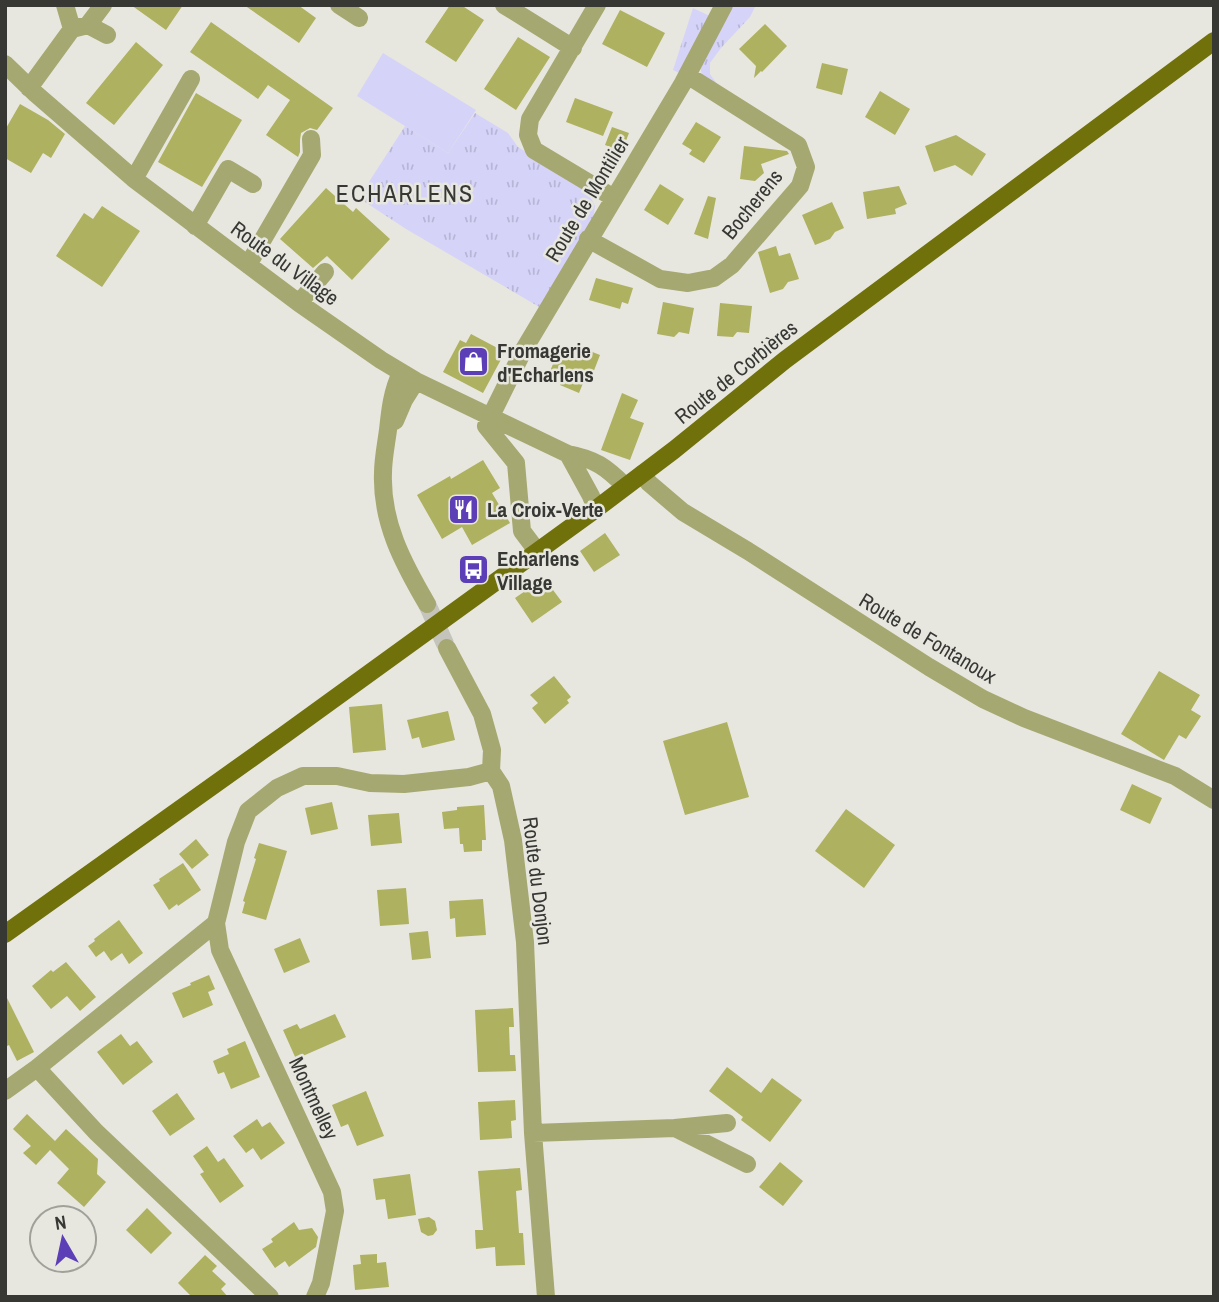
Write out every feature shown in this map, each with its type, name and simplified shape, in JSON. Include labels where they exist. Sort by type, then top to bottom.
[{"type":"main road","name":"Route de Corbières","points":[[5,934],[596,509],[785,360],[1214,41]]},
{"type":"street","points":[[65,5],[80,27],[107,35]]},
{"type":"street","points":[[29,88],[80,27],[103,5]]},
{"type":"street","points":[[339,5],[359,19]]},
{"type":"street","points":[[504,5],[572,48]]},
{"type":"street","points":[[597,5],[530,119],[528,135],[534,150],[614,198]]},
{"type":"street","name":"Route de Montilier","points":[[491,416],[523,351],[687,75],[724,5]]},
{"type":"street","name":"Route du Village","points":[[5,64],[134,179],[299,303],[408,377],[568,454],[596,462],[625,486]]},
{"type":"street","name":"Bocherens","points":[[589,239],[660,279],[688,283],[714,278],[732,265],[800,186],[806,167],[799,145],[687,75]]},
{"type":"street","points":[[134,179],[191,79]]},
{"type":"street","points":[[248,265],[312,155],[311,139]]},
{"type":"street","points":[[195,226],[228,169],[253,184]]},
{"type":"street","points":[[299,303],[325,272]]},
{"type":"street","points":[[408,377],[404,400],[387,442],[383,486],[386,517],[401,557],[427,604]]},
{"type":"street","points":[[491,416],[486,426],[516,463],[522,531],[537,551]]},
{"type":"street","points":[[568,454],[596,509]]},
{"type":"street","name":"Route de Fontanoux","points":[[642,474],[683,512],[983,699],[1024,718],[1175,776],[1214,800]]},
{"type":"street","name":"Route du Donjon","points":[[447,649],[482,714],[492,750],[491,771],[501,786],[514,852],[524,942],[533,1133],[546,1297]]},
{"type":"street","name":"Montmelley","points":[[315,1297],[321,1283],[335,1212],[332,1192],[220,950],[216,923],[236,842],[248,811],[276,788],[303,776],[337,776],[370,783],[404,784],[468,777],[491,771]]},
{"type":"street","points":[[5,1091],[216,923]]},
{"type":"street","points":[[37,1068],[96,1132],[270,1297]]},
{"type":"street","points":[[533,1133],[675,1128],[727,1123]]},
{"type":"street","points":[[675,1128],[747,1164]]},
{"type":"green space","points":[[729,5],[756,5],[750,17],[710,63],[710,74],[719,87],[702,75],[700,66]]},
{"type":"green space","points":[[693,8],[712,17],[681,74],[673,70]]},
{"type":"green space","points":[[383,53],[476,110],[448,153],[357,96]]},
{"type":"green space","points":[[475,113],[508,133],[518,147],[587,190],[595,206],[593,221],[541,308],[365,202],[365,188],[405,126],[448,153]]},
{"type":"building","points":[[131,5],[183,5],[166,30]]},
{"type":"building","points":[[244,5],[298,5],[316,18],[299,43]]},
{"type":"building","points":[[450,5],[461,5],[484,20],[456,62],[425,42]]},
{"type":"building","points":[[620,10],[665,33],[647,67],[602,44]]},
{"type":"building","points":[[211,22],[333,108],[317,130],[310,128],[301,133],[298,157],[266,135],[290,100],[268,85],[258,99],[190,52]]},
{"type":"building","points":[[765,24],[787,46],[754,78],[756,66],[739,49]]},
{"type":"building","points":[[518,37],[550,57],[516,110],[484,89]]},
{"type":"building","points":[[136,42],[163,65],[114,125],[86,103]]},
{"type":"building","points":[[822,63],[848,69],[842,95],[816,88]]},
{"type":"building","points":[[880,91],[910,109],[895,135],[865,117]]},
{"type":"building","points":[[196,93],[242,120],[202,187],[158,162]]},
{"type":"building","points":[[575,98],[613,112],[603,136],[566,122]]},
{"type":"building","points":[[20,104],[48,120],[65,134],[51,158],[43,153],[31,173],[5,158],[5,130]]},
{"type":"building","points":[[696,122],[721,137],[704,163],[689,154],[692,150],[682,144]]},
{"type":"building","points":[[612,127],[629,133],[622,151],[605,145]]},
{"type":"building","points":[[956,135],[986,154],[972,176],[955,165],[934,172],[925,146]]},
{"type":"building","points":[[744,146],[787,151],[789,154],[761,164],[764,173],[755,181],[740,179]]},
{"type":"building","points":[[660,184],[684,199],[668,225],[644,210]]},
{"type":"building","points":[[899,186],[907,204],[895,209],[896,214],[867,219],[863,192]]},
{"type":"building","points":[[326,188],[353,212],[356,208],[390,239],[352,280],[327,256],[313,268],[280,239]]},
{"type":"building","points":[[708,196],[716,198],[708,239],[694,234]]},
{"type":"building","points":[[832,202],[844,228],[835,232],[830,239],[815,245],[802,215]]},
{"type":"building","points":[[102,206],[140,231],[102,287],[56,256],[84,213],[93,219]]},
{"type":"building","points":[[776,246],[779,256],[790,253],[799,279],[770,293],[758,252]]},
{"type":"building","points":[[596,278],[633,288],[628,304],[622,302],[620,309],[589,300]]},
{"type":"building","points":[[663,302],[694,308],[689,334],[679,332],[674,337],[657,334]]},
{"type":"building","points":[[720,303],[752,306],[749,333],[737,332],[733,337],[717,336]]},
{"type":"building","name":"Fromagerie d'Echarlens","points":[[471,334],[505,352],[483,393],[443,372],[460,340],[466,343]]},
{"type":"building","points":[[580,347],[600,355],[593,373],[588,371],[579,393],[560,385],[561,381],[548,376],[558,352],[575,359]]},
{"type":"building","points":[[622,393],[638,400],[630,418],[644,423],[630,460],[601,450]]},
{"type":"building","name":"La Croix-Verte","points":[[483,460],[500,488],[492,493],[510,523],[472,545],[462,527],[442,539],[417,495]]},
{"type":"building","points":[[605,533],[620,555],[594,572],[580,551]]},
{"type":"building","points":[[544,578],[562,602],[532,623],[515,598]]},
{"type":"building","points":[[1159,671],[1200,695],[1191,710],[1201,716],[1186,739],[1179,735],[1164,760],[1121,734]]},
{"type":"building","points":[[554,676],[571,697],[567,700],[569,703],[545,724],[532,708],[538,703],[530,695]]},
{"type":"building","points":[[382,704],[386,750],[353,753],[349,707]]},
{"type":"building","points":[[448,711],[455,740],[422,748],[419,737],[412,739],[407,720]]},
{"type":"building","points":[[727,722],[749,797],[685,815],[663,741]]},
{"type":"building","points":[[1132,784],[1162,798],[1150,824],[1120,810]]},
{"type":"building","points":[[332,802],[338,829],[311,835],[305,808]]},
{"type":"building","points":[[484,805],[486,840],[482,840],[482,851],[464,852],[463,844],[460,844],[459,828],[444,829],[442,812],[457,810],[457,807]]},
{"type":"building","points":[[846,809],[895,845],[864,888],[815,851]]},
{"type":"building","points":[[399,813],[402,843],[371,846],[368,815]]},
{"type":"building","points":[[196,839],[209,855],[192,869],[179,854]]},
{"type":"building","points":[[259,843],[287,851],[266,920],[242,913]]},
{"type":"building","points":[[183,863],[201,890],[169,910],[153,885]]},
{"type":"building","points":[[406,888],[409,924],[380,926],[377,890]]},
{"type":"building","points":[[483,899],[486,935],[456,937],[455,918],[450,919],[449,901]]},
{"type":"building","points":[[119,920],[143,953],[129,964],[122,953],[111,961],[104,951],[96,957],[88,946]]},
{"type":"building","points":[[428,931],[431,958],[412,960],[409,933]]},
{"type":"building","points":[[300,938],[310,962],[284,973],[274,949]]},
{"type":"building","points":[[66,962],[96,997],[80,1011],[67,996],[51,1009],[32,986],[51,970],[53,972]]},
{"type":"building","points":[[209,975],[215,989],[208,992],[213,1005],[183,1018],[172,993]]},
{"type":"building","points":[[5,994],[34,1052],[17,1061],[9,1045],[5,1047]]},
{"type":"building","points":[[513,1008],[514,1027],[509,1027],[510,1055],[515,1055],[516,1071],[478,1072],[475,1010]]},
{"type":"building","points":[[335,1014],[346,1037],[296,1059],[283,1030],[297,1024],[300,1029]]},
{"type":"building","points":[[121,1034],[130,1046],[137,1041],[153,1062],[123,1085],[97,1052]]},
{"type":"building","points":[[245,1041],[260,1077],[231,1089],[224,1072],[218,1074],[213,1061],[229,1054],[227,1049]]},
{"type":"building","points":[[301,1059],[312,1081],[299,1088],[289,1065]]},
{"type":"building","points":[[727,1067],[761,1093],[772,1078],[802,1100],[770,1142],[709,1091]]},
{"type":"building","points":[[366,1091],[384,1136],[357,1146],[348,1124],[341,1127],[332,1105]]},
{"type":"building","points":[[177,1093],[195,1119],[170,1136],[152,1111]]},
{"type":"building","points":[[515,1100],[516,1120],[511,1121],[512,1138],[480,1140],[478,1102]]},
{"type":"building","points":[[27,1114],[55,1141],[66,1129],[98,1159],[97,1174],[106,1182],[87,1204],[81,1204],[57,1183],[69,1169],[50,1150],[36,1165],[23,1153],[31,1146],[13,1129]]},
{"type":"building","points":[[257,1119],[262,1127],[270,1122],[285,1143],[261,1160],[253,1148],[246,1153],[233,1136]]},
{"type":"building","points":[[207,1146],[218,1162],[224,1158],[244,1186],[220,1203],[200,1174],[204,1172],[193,1156]]},
{"type":"building","points":[[780,1162],[803,1181],[783,1206],[759,1187]]},
{"type":"building","points":[[520,1168],[522,1190],[516,1191],[525,1265],[496,1266],[495,1247],[476,1249],[475,1230],[483,1230],[478,1171]]},
{"type":"building","points":[[410,1174],[416,1215],[388,1219],[385,1199],[376,1200],[373,1179]]},
{"type":"building","points":[[147,1208],[172,1233],[151,1254],[126,1230]]},
{"type":"building","points":[[429,1217],[435,1221],[437,1230],[428,1236],[421,1232],[418,1219]]},
{"type":"building","points":[[294,1222],[299,1230],[312,1228],[318,1237],[316,1247],[289,1267],[285,1261],[275,1268],[262,1249]]},
{"type":"building","points":[[377,1254],[377,1263],[386,1262],[389,1287],[355,1290],[353,1265],[361,1264],[360,1255]]},
{"type":"building","points":[[205,1255],[217,1266],[212,1271],[226,1284],[221,1289],[228,1297],[192,1297],[178,1283]]},
{"type":"tunnel","points":[[427,604],[447,648]]},
{"type":"place","name":"Fromagerie d'Echarlens","points":[[474,362]]},
{"type":"place","name":"La Croix-Verte","points":[[464,509]]},
{"type":"place","name":"Echarlens Village","points":[[474,570]]},
{"type":"district","name":"ECHARLENS","points":[[405,193]]}]
